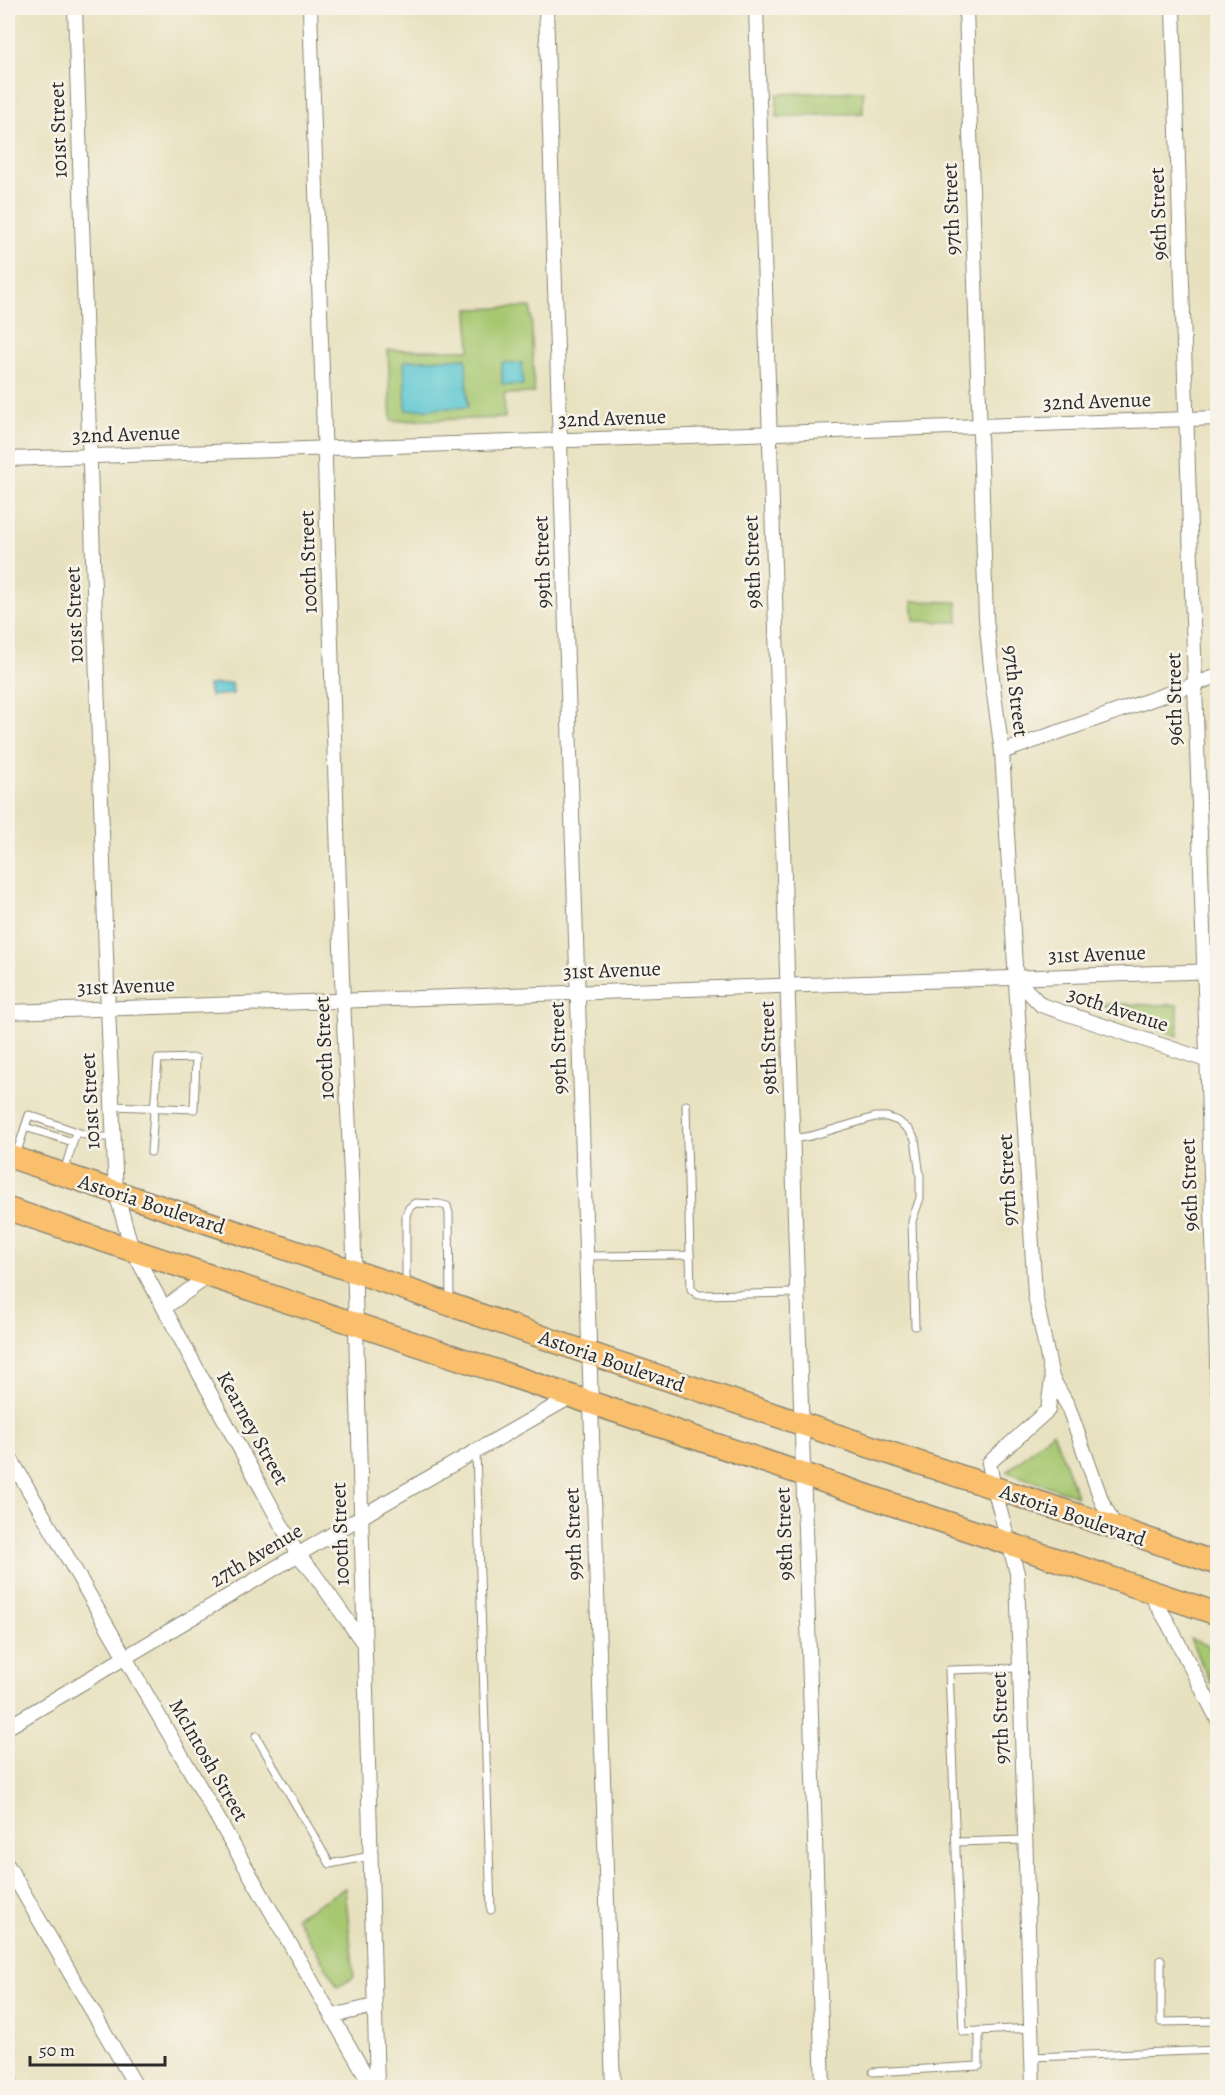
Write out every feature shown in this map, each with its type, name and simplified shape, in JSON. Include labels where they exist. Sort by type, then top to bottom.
[{"type":"main road","name":"Astoria Boulevard","points":[[11,1157],[1218,1564]]},
{"type":"main road","points":[[8,1209],[356,1324],[584,1395],[803,1475],[1218,1614]]},
{"type":"street","name":"101st Street","points":[[75,8],[107,1007],[116,1193],[123,1221]]},
{"type":"street","name":"100th Street","points":[[310,8],[342,1000],[356,1324],[375,2088]]},
{"type":"street","name":"99th Street","points":[[546,8],[588,1353],[584,1395],[613,2088]]},
{"type":"street","name":"98th Street","points":[[756,8],[823,2088]]},
{"type":"street","name":"97th Street","points":[[966,8],[986,618],[1002,752],[1035,1295],[1053,1378],[1068,1406],[1102,1502],[1116,1528]]},
{"type":"street","name":"96th Street","points":[[1173,8],[1203,971],[1212,1062],[1218,1390]]},
{"type":"street","name":"32nd Avenue","points":[[8,459],[1218,418]]},
{"type":"street","points":[[1002,752],[1218,676]]},
{"type":"street","name":"31st Avenue","points":[[8,1012],[1218,971]]},
{"type":"street","name":"30th Avenue","points":[[1015,978],[1041,1005],[1212,1062]]},
{"type":"street","name":"Kearney Street","points":[[123,1221],[132,1249],[298,1555],[314,1572],[364,1644]]},
{"type":"street","points":[[164,1308],[210,1275]]},
{"type":"street","name":"97th Street","points":[[1033,2088],[1017,1573],[989,1463],[1048,1410],[1053,1378]]},
{"type":"street","name":"27th Avenue","points":[[8,1726],[361,1518],[476,1452],[584,1395]]},
{"type":"street","name":"McIntosh Street","points":[[8,1454],[375,2088]]},
{"type":"street","points":[[1148,1590],[1168,1623],[1218,1720]]},
{"type":"street","points":[[8,1866],[137,2088]]},
{"type":"street","points":[[332,2016],[374,2006]]},
{"type":"lane","points":[[112,1106],[155,1107],[194,1110],[196,1058],[158,1059],[155,1107],[151,1152]]},
{"type":"lane","points":[[686,1105],[691,1289],[698,1295],[797,1293]]},
{"type":"lane","points":[[11,1157],[28,1115],[91,1137],[113,1137]]},
{"type":"lane","points":[[792,1139],[811,1136],[875,1117],[887,1117],[898,1121],[909,1130],[915,1139],[920,1176],[920,1198],[912,1221],[915,1326]]},
{"type":"lane","points":[[25,1127],[73,1142]]},
{"type":"lane","points":[[63,1175],[76,1132]]},
{"type":"lane","points":[[406,1290],[406,1215],[415,1203],[447,1206],[450,1213],[450,1304]]},
{"type":"lane","points":[[585,1256],[690,1255]]},
{"type":"lane","points":[[476,1452],[491,1910]]},
{"type":"lane","points":[[1020,1668],[949,1670],[963,2032],[1031,2028]]},
{"type":"lane","points":[[256,1736],[330,1864],[370,1856]]},
{"type":"lane","points":[[956,1842],[1025,1840]]},
{"type":"lane","points":[[1161,1960],[1161,2022],[1218,2021]]},
{"type":"lane","points":[[873,2072],[979,2066],[979,2031]]},
{"type":"lane","points":[[1032,2058],[1218,2050]]},
{"type":"lane","points":[[8,2071],[17,2088]]},
{"type":"green space","points":[[863,91],[863,113],[777,117],[777,94]]},
{"type":"green space","points":[[531,307],[534,393],[504,394],[505,418],[391,421],[388,350],[470,350],[468,309]]},
{"type":"green space","points":[[912,601],[957,602],[958,622],[914,621]]},
{"type":"green space","points":[[1098,1004],[1178,1005],[1178,1036]]},
{"type":"green space","points":[[1053,1432],[1077,1496],[1007,1472]]},
{"type":"green space","points":[[1190,1639],[1210,1646],[1211,1684]]},
{"type":"green space","points":[[345,1888],[354,1977],[338,1987],[296,1917]]},
{"type":"water","points":[[466,358],[468,407],[406,410],[404,361]]},
{"type":"water","points":[[502,363],[522,363],[523,385],[502,385]]},
{"type":"water","points":[[232,683],[233,694],[210,696],[208,685]]}]
